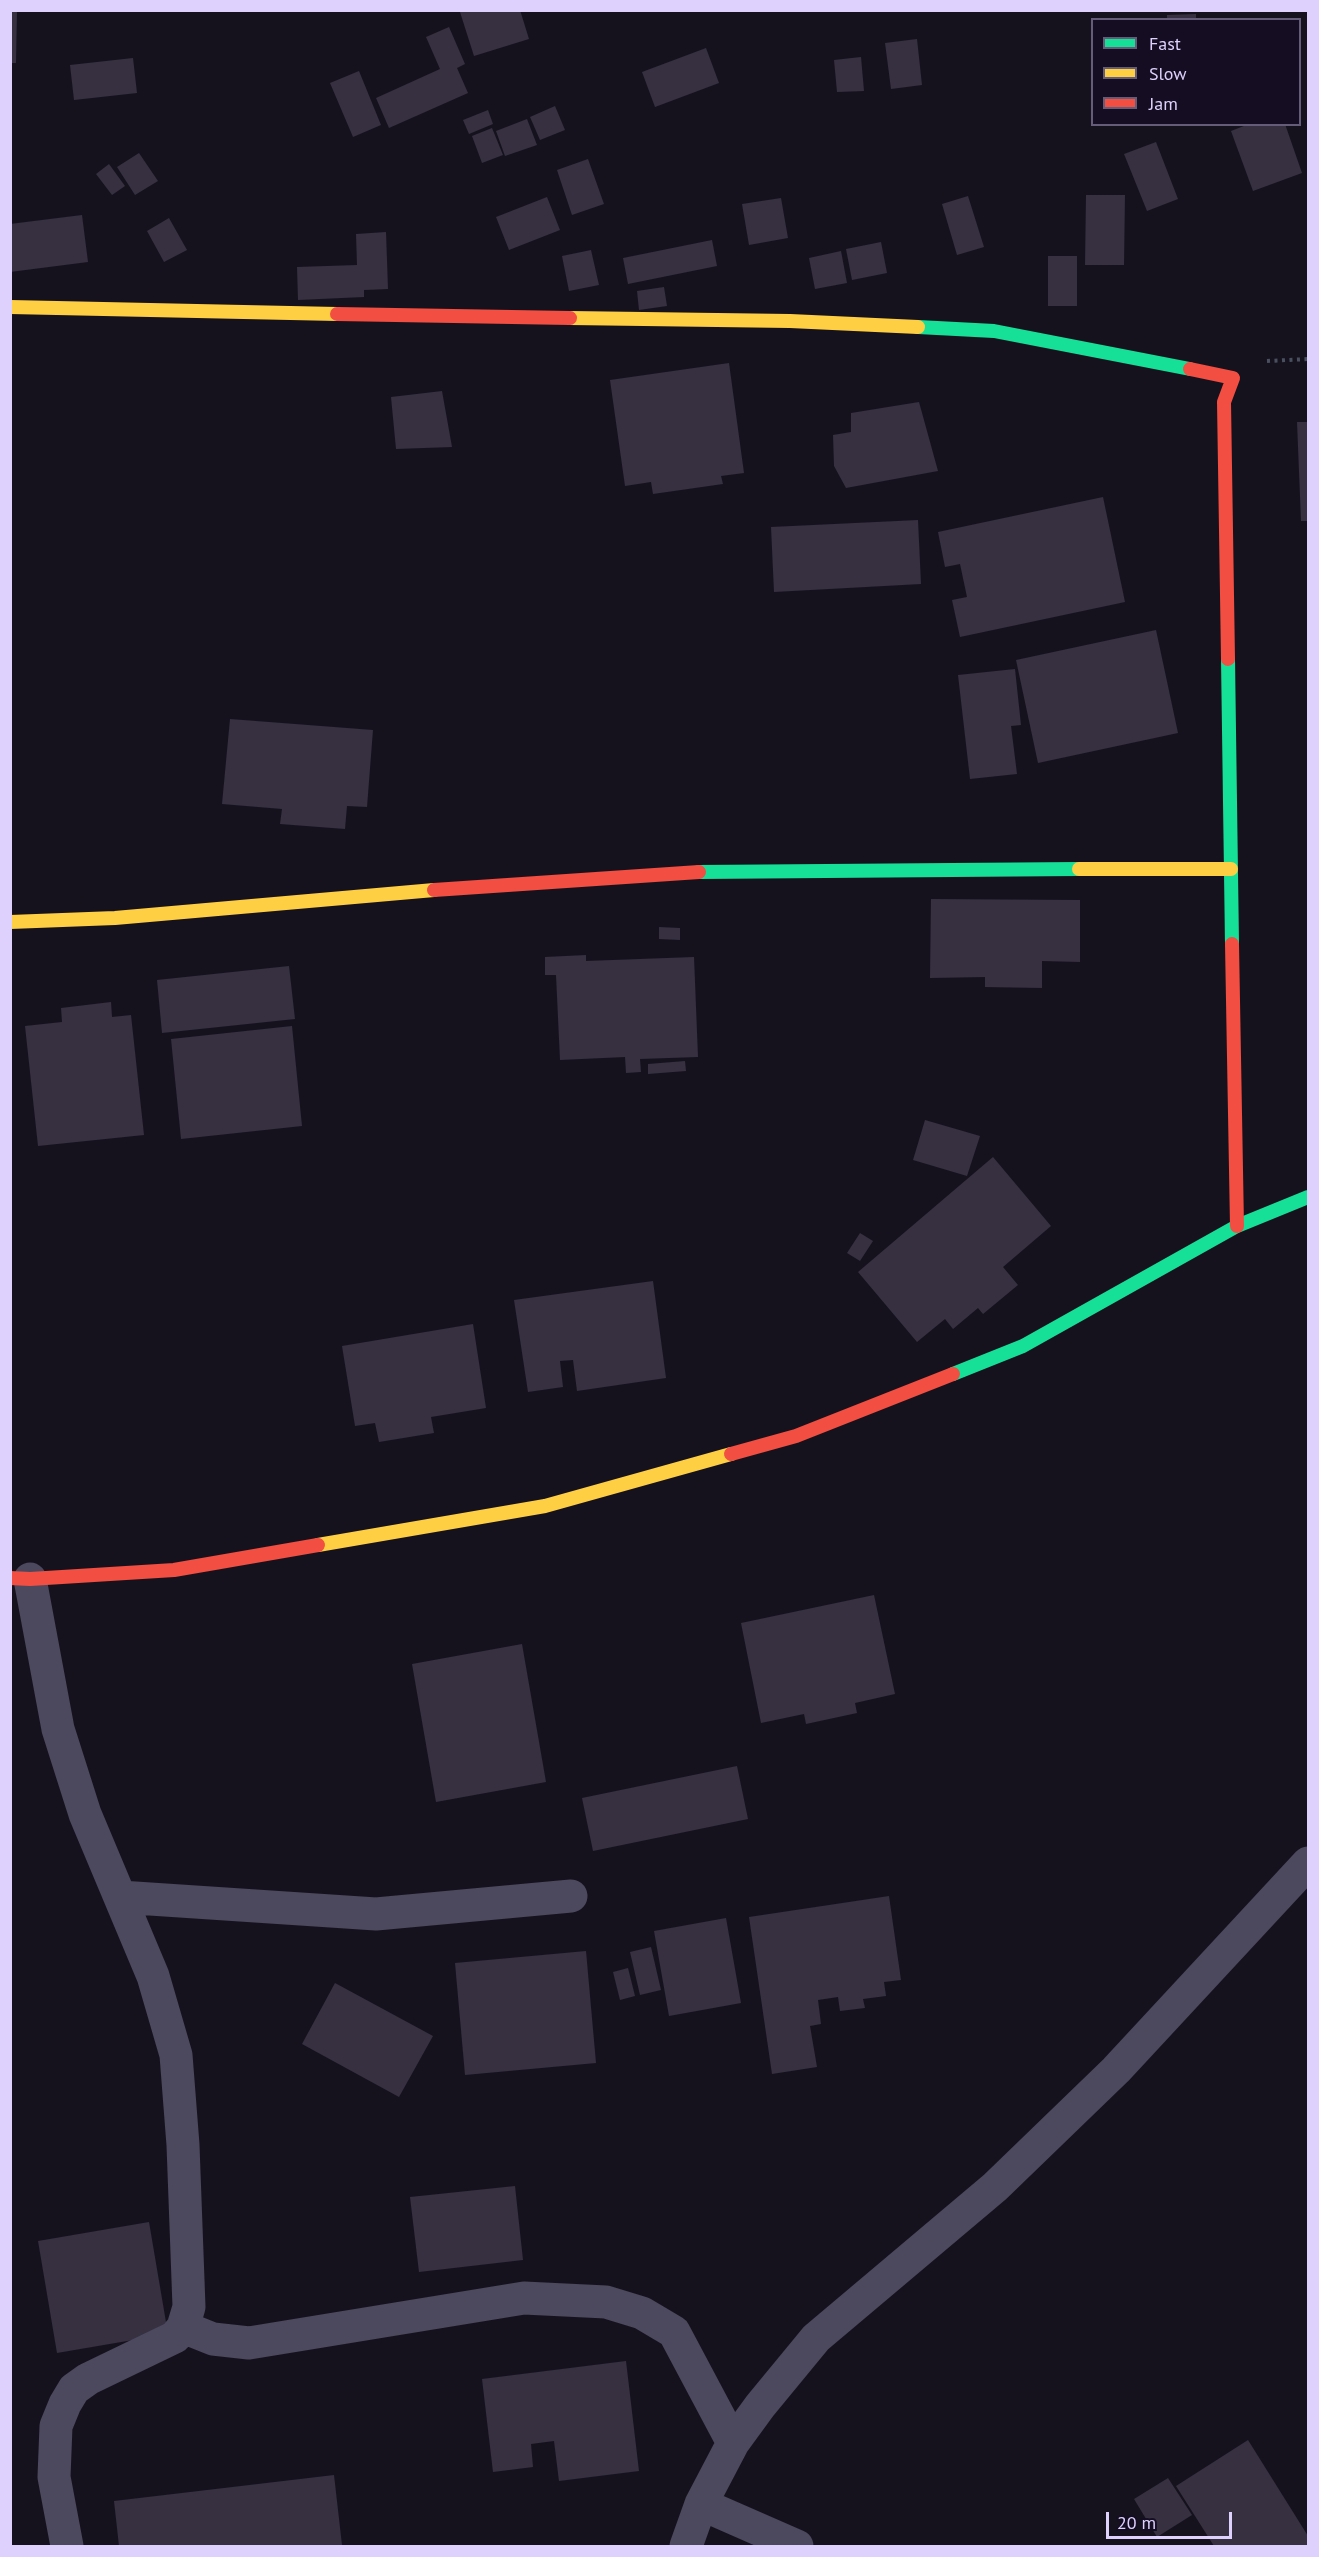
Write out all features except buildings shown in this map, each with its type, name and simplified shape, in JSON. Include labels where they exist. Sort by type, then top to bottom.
[{"type":"street","points":[[10,307],[790,321],[994,331],[1146,359],[1233,378],[1224,402],[1238,1226]]},
{"type":"street","points":[[10,922],[115,918],[414,891],[725,870],[1231,869]]},
{"type":"street","points":[[67,2547],[54,2477],[56,2426],[65,2404],[74,2389],[88,2379],[175,2337],[183,2327],[189,2307],[183,2145],[176,2055],[153,1976],[85,1814],[58,1729],[20,1579],[174,1570],[545,1506],[796,1436],[1023,1346],[1238,1226],[1308,1197]]},
{"type":"street","points":[[686,2547],[701,2504],[733,2443],[816,2338],[986,2194],[1027,2156],[1116,2070],[1308,1863]]},
{"type":"street","points":[[120,1897],[376,1914],[571,1896]]},
{"type":"street","points":[[183,2327],[213,2339],[249,2343],[524,2298],[606,2302],[642,2313],[674,2332],[733,2443]]},
{"type":"street","points":[[701,2504],[797,2547]]},
{"type":"traffic: fast","points":[[918,327],[994,331],[1190,369]]},
{"type":"traffic: fast","points":[[1228,659],[1232,944]]},
{"type":"traffic: fast","points":[[699,872],[1079,869]]},
{"type":"traffic: fast","points":[[953,1374],[1023,1346],[1237,1226],[1308,1197]]},
{"type":"traffic: slow","points":[[10,307],[337,314]]},
{"type":"traffic: slow","points":[[570,318],[790,321],[918,327]]},
{"type":"traffic: slow","points":[[1079,869],[1231,869]]},
{"type":"traffic: slow","points":[[10,922],[115,918],[434,890]]},
{"type":"traffic: slow","points":[[318,1545],[545,1506],[731,1454]]},
{"type":"traffic: jam","points":[[337,314],[570,318]]},
{"type":"traffic: jam","points":[[1190,369],[1233,378],[1224,402],[1228,659]]},
{"type":"traffic: jam","points":[[434,890],[699,872]]},
{"type":"traffic: jam","points":[[1232,944],[1237,1226]]},
{"type":"traffic: jam","points":[[731,1454],[796,1436],[953,1374]]},
{"type":"traffic: jam","points":[[10,1578],[30,1579],[174,1570],[318,1545]]}]
